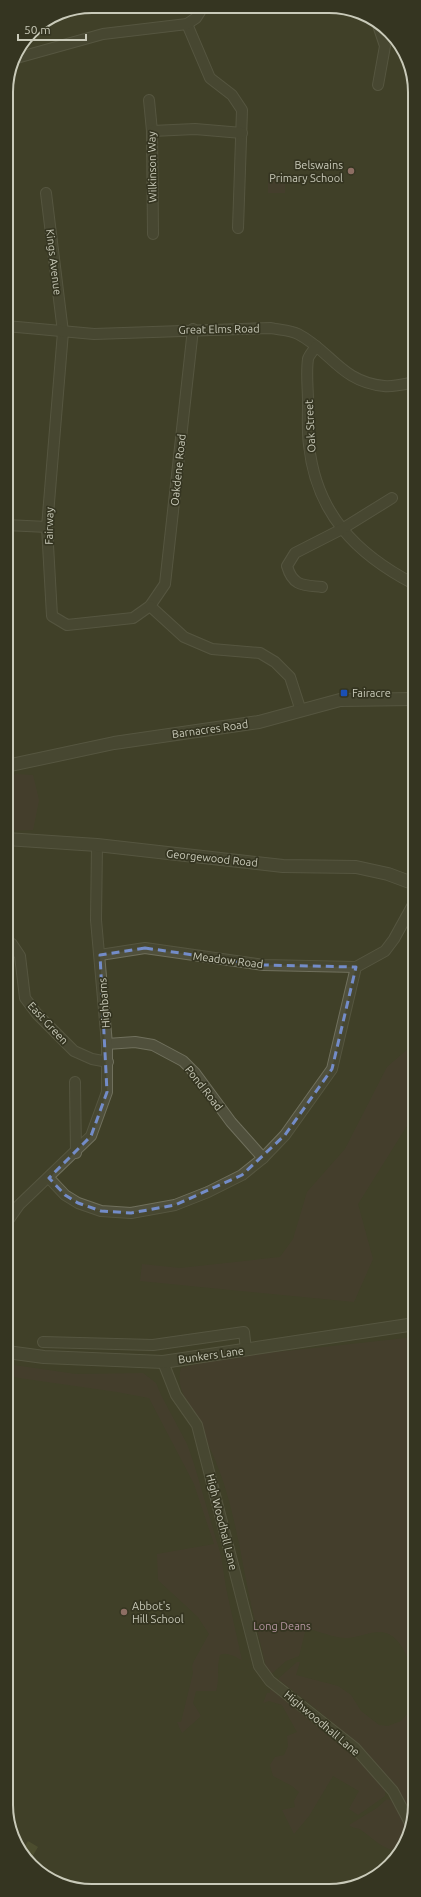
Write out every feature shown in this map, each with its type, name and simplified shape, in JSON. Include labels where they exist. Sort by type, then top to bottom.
[{"type":"street","points":[[22,57],[103,34],[187,24],[196,18],[199,13]]},
{"type":"street","points":[[187,24],[210,78],[232,95],[242,110],[238,228]]},
{"type":"street","points":[[378,85],[385,46],[380,32]]},
{"type":"street","name":"Wilkinson Way","points":[[149,100],[152,131],[153,234]]},
{"type":"street","points":[[152,131],[195,129],[242,133]]},
{"type":"street","name":"Kings Avenue","points":[[46,193],[63,332]]},
{"type":"street","name":"Great Elms Road","points":[[13,327],[94,334],[193,329],[271,328],[297,334],[316,346],[342,371],[363,381],[384,386],[408,383]]},
{"type":"street","name":"Oakdene Road","points":[[150,606],[165,584],[193,329]]},
{"type":"street","name":"Fairway","points":[[63,332],[47,527],[52,616],[67,625],[133,618],[150,606]]},
{"type":"street","name":"Oak Street","points":[[316,346],[308,358],[308,445],[317,483],[342,529],[364,553],[390,572],[408,581]]},
{"type":"street","points":[[322,587],[298,584],[290,576],[288,566],[295,553],[342,529],[392,498]]},
{"type":"street","points":[[13,525],[47,527]]},
{"type":"street","points":[[150,606],[184,637],[212,649],[260,653],[275,662],[290,677],[301,711]]},
{"type":"street","name":"Barnacres Road","points":[[13,765],[114,743],[259,722],[340,700],[408,699]]},
{"type":"street","name":"Georgewood Road","points":[[13,839],[97,845],[283,866],[356,867],[380,871],[408,882]]},
{"type":"street","name":"Highbarns","points":[[13,1214],[19,1205],[76,1153],[91,1136],[107,1092],[107,1044],[96,920],[97,845]]},
{"type":"street","points":[[49,1178],[65,1195],[78,1204],[101,1211],[131,1213],[175,1205],[208,1192],[242,1175],[263,1158],[285,1135],[332,1069],[356,966],[385,951],[394,939],[408,912]]},
{"type":"street","name":"East Green","points":[[13,946],[20,956],[25,998],[37,1014],[74,1051],[92,1059],[108,1062]]},
{"type":"street","name":"Meadow Road","points":[[100,955],[145,948],[264,965],[356,966]]},
{"type":"street","name":"Pond Road","points":[[107,1044],[135,1042],[153,1044],[183,1061],[195,1073],[231,1122],[263,1158]]},
{"type":"street","points":[[75,1082],[76,1153]]},
{"type":"street","points":[[400,1325],[408,1321]]},
{"type":"street","name":"Bunkers Lane","points":[[13,1353],[44,1357],[163,1362],[408,1324]]},
{"type":"street","points":[[44,1342],[153,1345],[244,1332],[246,1350]]},
{"type":"street","name":"High Woodhall Lane","points":[[163,1362],[176,1395],[198,1425],[259,1666],[270,1681],[275,1684]]},
{"type":"street","name":"Highwoodhall Lane","points":[[275,1684],[355,1748],[393,1791],[407,1817]]},
{"type":"highlighted area","points":[[145,948],[263,965],[356,967],[332,1069],[285,1135],[242,1175],[175,1205],[131,1213],[101,1211],[78,1203],[65,1195],[49,1178],[91,1136],[107,1092],[100,955]]},
{"type":"green space","points":[[268,176],[285,176],[285,193],[268,193]]},
{"type":"green space","points":[[13,775],[33,775],[39,800],[33,830],[13,831]]},
{"type":"green space","points":[[408,1049],[408,1124],[358,1204],[373,1259],[354,1302],[140,1281],[142,1264],[180,1268],[280,1257],[293,1239],[307,1192],[345,1149],[387,1067]]},
{"type":"green space","points":[[408,1338],[408,1660],[401,1646],[390,1634],[374,1632],[344,1638],[306,1628],[299,1656],[286,1661],[268,1677],[249,1597],[234,1523],[222,1477],[180,1385],[181,1368],[222,1358]]},
{"type":"green space","points":[[13,1365],[76,1374],[143,1373],[156,1383],[187,1444],[221,1556],[226,1588],[242,1660],[228,1654],[220,1655],[216,1691],[196,1691],[193,1703],[201,1716],[182,1733],[177,1722],[181,1722],[193,1673],[192,1666],[209,1634],[198,1617],[158,1580],[157,1554],[214,1544],[194,1484],[149,1398],[13,1376]]},
{"type":"green space","name":"Long Deans","points":[[297,1662],[300,1662],[296,1675],[338,1686],[351,1695],[361,1711],[379,1725],[388,1726],[401,1721],[408,1713],[408,1809],[399,1794],[369,1757],[335,1725],[278,1679]]},
{"type":"green space","points":[[270,1690],[272,1690],[351,1754],[385,1788],[385,1796],[358,1815],[349,1809],[359,1791],[333,1776],[309,1816],[294,1834],[282,1810],[295,1807],[294,1801],[299,1792],[292,1786],[273,1776],[270,1765],[275,1757],[284,1755],[288,1746],[287,1736],[297,1732],[282,1705],[269,1701],[263,1703],[267,1693],[270,1693]]},
{"type":"green space","points":[[387,1799],[394,1801],[406,1821],[400,1840],[394,1851],[374,1840],[361,1830],[349,1825],[377,1808]]},
{"type":"shaded area","points":[[28,1841],[38,1847],[32,1857],[25,1846]]},
{"type":"place","name":"Belswains Primary School","points":[[351,171]]},
{"type":"place","name":"Fairacre","points":[[344,693]]},
{"type":"place","name":"Abbot's Hill School","points":[[124,1612]]}]
